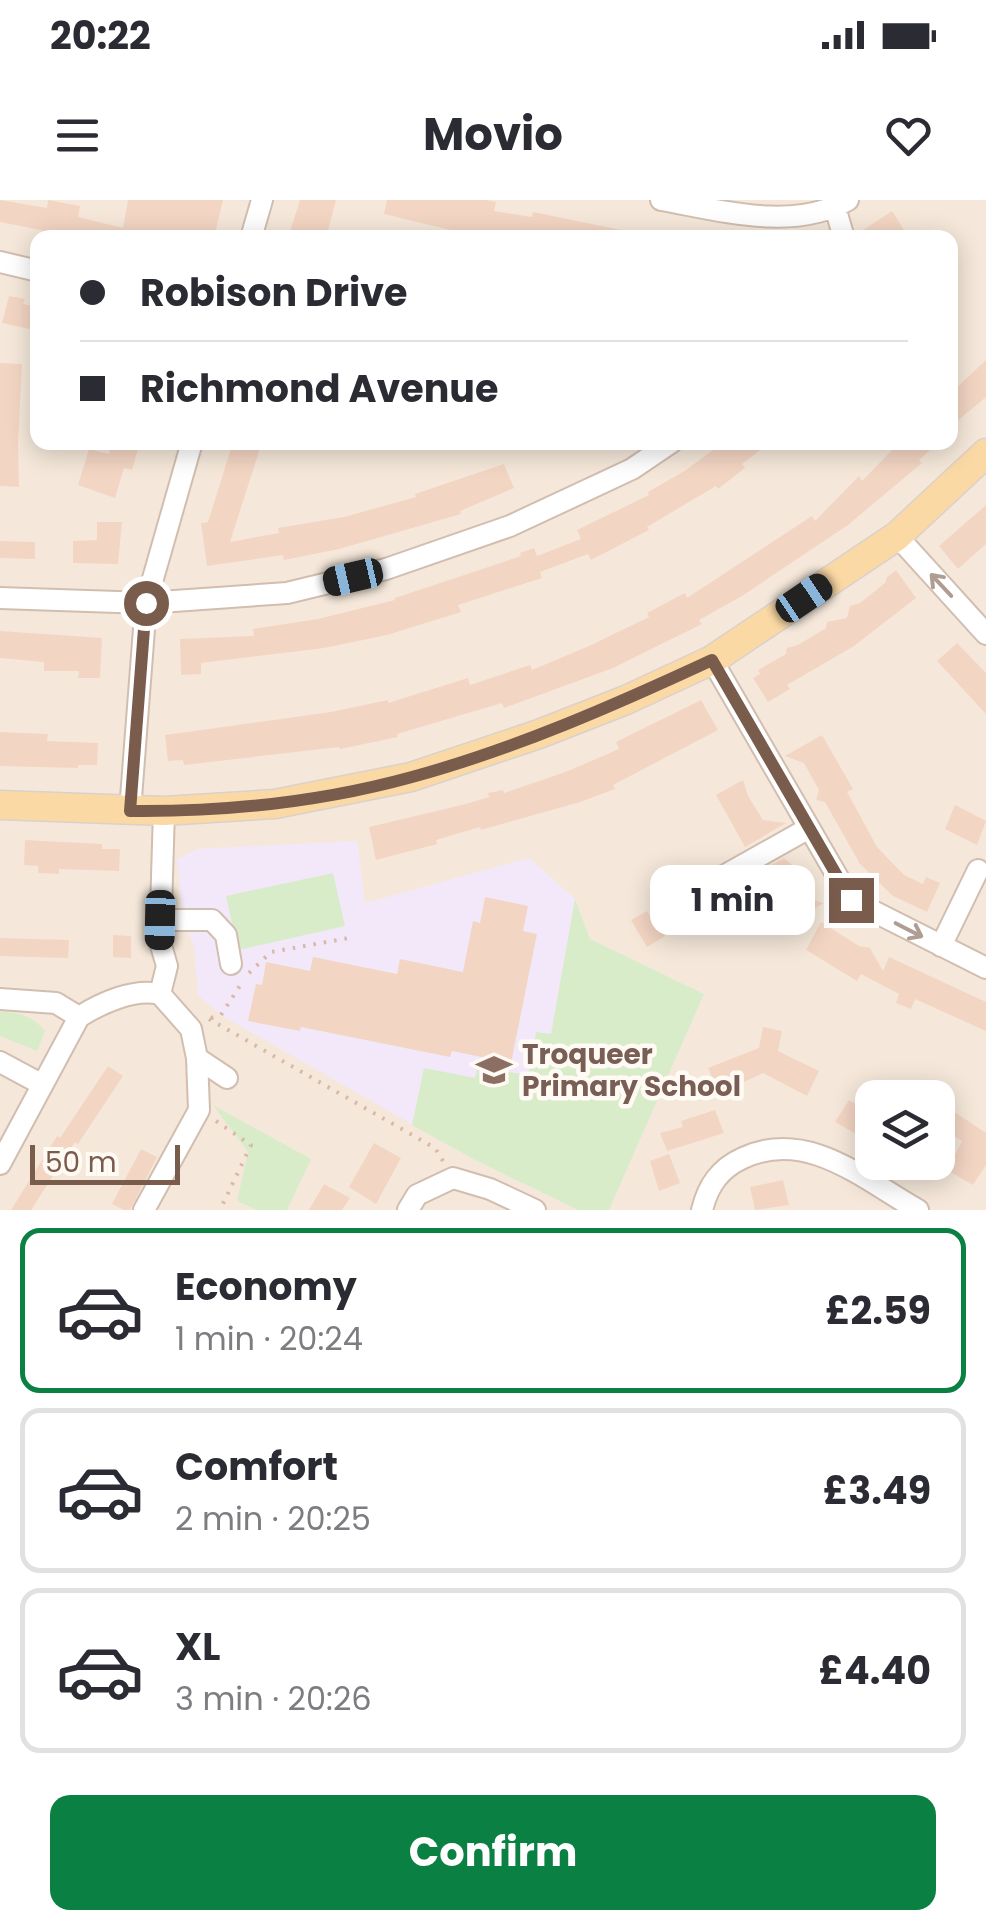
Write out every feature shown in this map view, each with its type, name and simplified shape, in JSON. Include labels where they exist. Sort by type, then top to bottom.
[{"type":"main road","points":[[0,805],[164,811],[275,804],[411,777],[539,734],[712,660],[897,536],[986,453]]},
{"type":"street","points":[[253,230],[262,200]]},
{"type":"street","points":[[661,200],[750,216],[790,216],[842,204],[844,230]]},
{"type":"street","points":[[0,262],[30,269]]},
{"type":"street","points":[[130,811],[146,603],[190,450]]},
{"type":"street","points":[[0,598],[146,603],[287,593],[386,569],[510,526],[632,468],[660,450]]},
{"type":"street","points":[[897,536],[986,634]]},
{"type":"street","points":[[712,660],[851,900],[986,968]]},
{"type":"street","points":[[160,994],[167,966],[160,942],[164,811]]},
{"type":"street","points":[[672,905],[809,828]]},
{"type":"street","points":[[942,946],[978,870]]},
{"type":"street","points":[[160,920],[212,920],[226,935],[231,964]]},
{"type":"street","points":[[0,1164],[79,1017],[99,1004],[149,992],[160,994],[200,1024],[196,1058],[199,1110],[144,1210]]},
{"type":"street","points":[[0,1000],[56,1003],[79,1017]]},
{"type":"street","points":[[196,1058],[227,1078]]},
{"type":"street","points":[[0,1062],[41,1084]]},
{"type":"street","points":[[702,1210],[708,1188],[729,1164],[763,1149],[792,1147],[818,1153],[918,1210]]},
{"type":"street","points":[[408,1210],[417,1195],[453,1178],[490,1189],[535,1210]]},
{"type":"path","points":[[200,1024],[220,1015],[249,973],[272,952],[349,938]]},
{"type":"path","points":[[200,1024],[435,1148],[453,1178]]},
{"type":"path","points":[[199,1110],[252,1145],[220,1210]]},
{"type":"shaded area","points":[[0,200],[986,200],[986,1210],[0,1210]]},
{"type":"shaded area","name":"Troqueer Primary School","points":[[357,841],[365,903],[529,858],[575,899],[590,939],[704,994],[609,1210],[578,1210],[473,1159],[221,1015],[198,995],[194,947],[183,918],[177,859],[198,849]]},
{"type":"green space","points":[[333,873],[345,926],[238,950],[226,896]]},
{"type":"green space","points":[[575,899],[590,939],[704,994],[609,1210],[578,1210],[412,1125],[424,1068],[475,1078],[478,1067],[528,1075],[536,1032],[551,1034]]},
{"type":"green space","points":[[0,1012],[25,1016],[45,1031],[37,1051],[0,1036]]},
{"type":"green space","points":[[213,1105],[311,1159],[287,1210],[257,1210],[237,1201],[248,1152]]},
{"type":"building","points":[[0,200],[47,208],[48,200],[80,206],[78,217],[123,228],[128,200],[223,200],[216,230],[40,230],[0,222]]},
{"type":"building","points":[[300,200],[336,200],[328,230],[291,230]]},
{"type":"building","points":[[387,200],[486,200],[496,202],[494,211],[532,217],[533,212],[621,230],[451,230],[384,214]]},
{"type":"building","points":[[892,211],[904,230],[863,230]]},
{"type":"building","points":[[9,296],[25,299],[23,304],[30,305],[30,329],[2,323]]},
{"type":"building","points":[[986,360],[986,397],[958,420],[958,386]]},
{"type":"building","points":[[0,363],[22,364],[19,487],[0,486]]},
{"type":"building","points":[[89,450],[109,454],[110,450],[138,450],[132,470],[124,468],[115,498],[78,485]]},
{"type":"building","points":[[230,450],[259,450],[230,542],[416,497],[415,494],[504,464],[514,488],[460,511],[461,514],[339,549],[284,560],[283,555],[207,566],[201,523],[208,522]]},
{"type":"building","points":[[713,450],[760,450],[718,489],[716,486],[647,527],[649,530],[591,560],[588,554],[540,572],[542,578],[458,605],[461,612],[387,635],[324,648],[201,663],[201,674],[181,675],[180,639],[254,636],[253,629],[318,619],[395,600],[534,548],[537,556],[581,539],[577,530],[649,495],[648,492]]},
{"type":"building","points":[[892,450],[930,450],[919,460],[922,463],[848,525],[699,620],[702,624],[613,668],[504,708],[502,703],[397,734],[398,737],[340,749],[184,765],[183,760],[168,761],[165,735],[388,703],[468,678],[470,685],[530,665],[532,670],[649,617],[647,613],[685,593],[687,598],[812,516],[815,521],[859,476],[862,481]]},
{"type":"building","points":[[986,505],[986,544],[958,569],[939,546]]},
{"type":"building","points":[[97,522],[122,522],[118,564],[73,563],[73,541],[97,540]]},
{"type":"building","points":[[0,541],[35,542],[35,559],[0,558]]},
{"type":"building","points":[[896,570],[916,598],[854,646],[787,685],[790,689],[768,702],[753,678],[760,674],[758,670],[786,654],[787,648],[826,628],[827,622],[847,618],[850,606],[860,603]]},
{"type":"building","points":[[0,631],[102,638],[100,678],[78,678],[79,671],[44,671],[44,662],[0,658]]},
{"type":"building","points":[[957,643],[986,673],[986,714],[937,661]]},
{"type":"building","points":[[701,700],[718,730],[613,785],[615,789],[376,860],[369,827],[466,804],[489,797],[488,793],[504,793],[568,771],[619,749],[616,742]]},
{"type":"building","points":[[0,732],[48,734],[47,741],[98,743],[97,765],[0,766]]},
{"type":"building","points":[[822,735],[853,789],[847,792],[877,847],[904,875],[923,884],[926,877],[940,883],[927,912],[893,896],[860,864],[825,802],[816,800],[819,790],[804,763],[785,756]]},
{"type":"building","points":[[743,780],[763,820],[786,823],[745,847],[716,795]]},
{"type":"building","points":[[955,805],[986,821],[977,845],[945,829]]},
{"type":"building","points":[[25,840],[102,844],[102,849],[120,849],[119,871],[59,869],[59,874],[38,873],[38,866],[24,865]]},
{"type":"building","points":[[784,858],[792,865],[791,871],[808,899],[824,903],[787,924],[757,873]]},
{"type":"building","name":"Troqueer Primary School","points":[[485,897],[528,906],[523,931],[537,934],[511,1063],[452,1051],[450,1057],[301,1027],[300,1031],[248,1021],[256,984],[262,985],[266,962],[310,971],[313,957],[397,974],[400,959],[463,972],[473,921],[480,923]]},
{"type":"building","points":[[647,911],[665,936],[647,947],[631,920]]},
{"type":"building","points":[[821,922],[859,946],[870,948],[883,971],[889,957],[986,1002],[986,1031],[915,999],[911,1009],[896,1003],[899,994],[861,974],[857,981],[806,950]]},
{"type":"building","points":[[113,935],[131,936],[131,958],[113,957]]},
{"type":"building","points":[[0,938],[69,940],[68,958],[0,956]]},
{"type":"building","points":[[763,1027],[782,1031],[778,1051],[819,1071],[807,1096],[763,1073],[719,1094],[708,1068],[759,1048]]},
{"type":"building","points":[[108,1066],[123,1076],[78,1144],[75,1142],[31,1210],[11,1210],[57,1136],[60,1138]]},
{"type":"building","points":[[849,1100],[855,1104],[855,1133],[835,1122]]},
{"type":"building","points":[[715,1110],[724,1133],[667,1151],[660,1133],[683,1127],[681,1121]]},
{"type":"building","points":[[955,1112],[986,1133],[986,1165],[973,1185],[955,1175],[955,1155],[962,1141],[955,1137]]},
{"type":"building","points":[[374,1143],[401,1158],[376,1204],[349,1187]]},
{"type":"building","points":[[141,1149],[157,1157],[130,1210],[124,1210],[112,1204]]},
{"type":"building","points":[[669,1154],[680,1183],[659,1191],[650,1161]]},
{"type":"building","points":[[783,1180],[789,1205],[755,1210],[750,1187]]},
{"type":"building","points":[[324,1184],[350,1198],[342,1210],[309,1210]]},
{"type":"place","name":"Troqueer Primary School","points":[[494,1070]]},
{"type":"route","points":[[146,603],[130,811],[275,804],[411,777],[539,734],[712,660],[851,900]]}]
